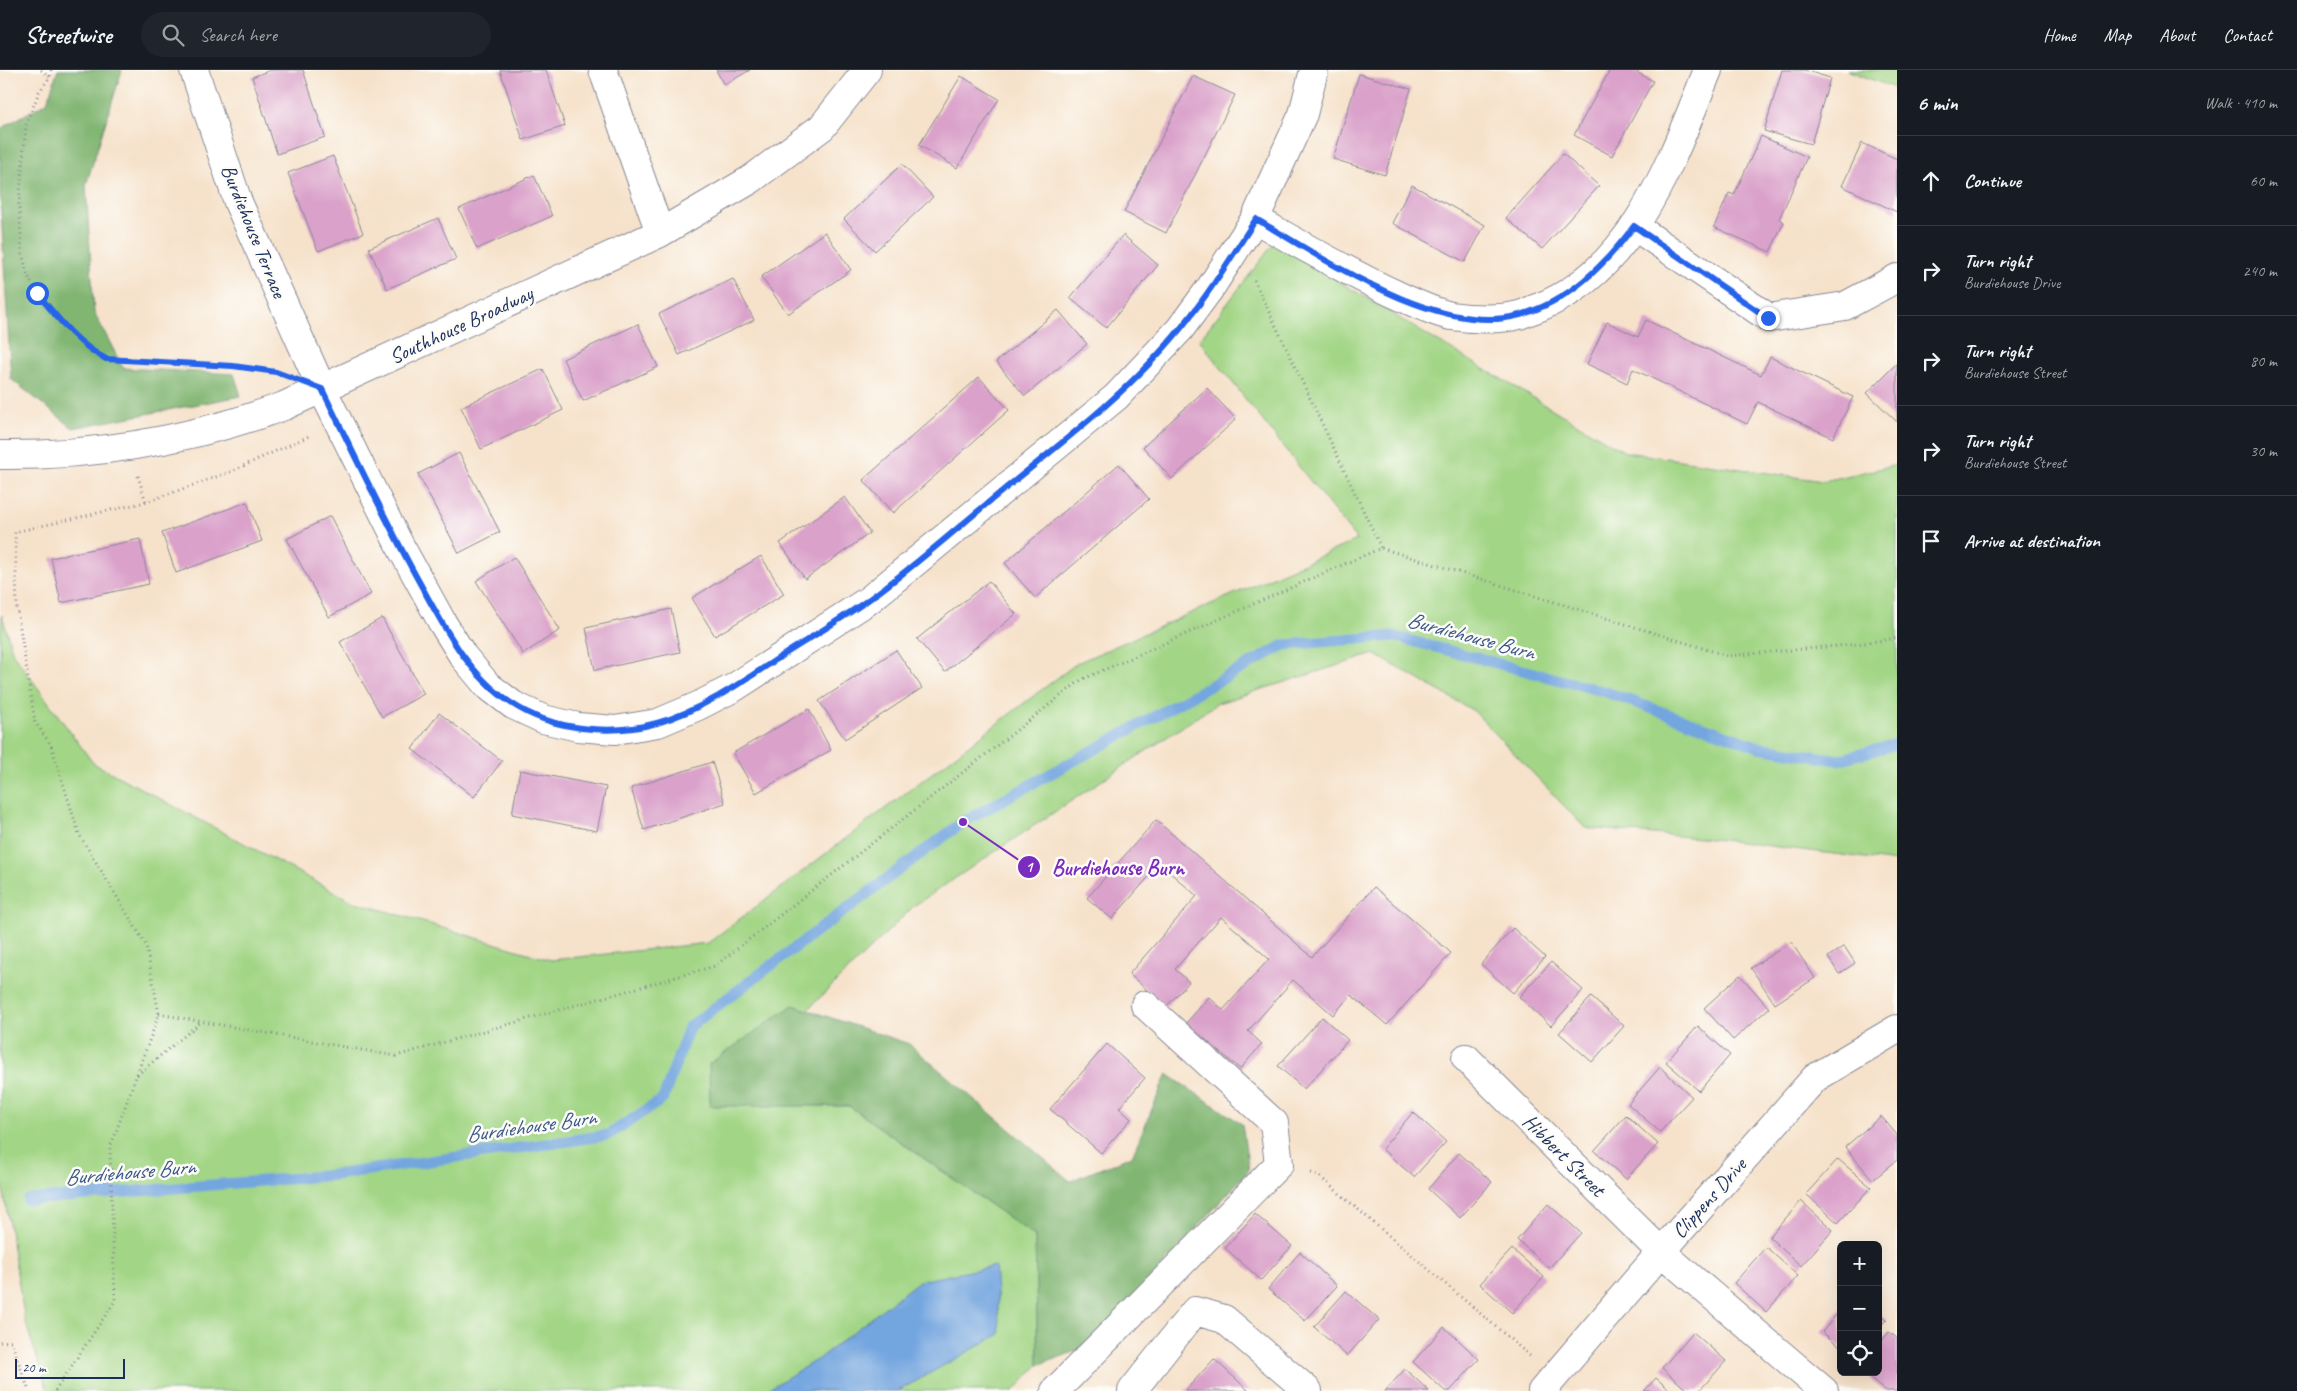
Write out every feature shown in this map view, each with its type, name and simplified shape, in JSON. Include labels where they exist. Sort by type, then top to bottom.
[{"type":"street","name":"Burdiehouse Terrace","points":[[194,70],[238,202],[322,389],[398,542],[463,656],[487,685],[513,705],[543,719],[578,727],[615,730],[658,723],[698,706],[734,687],[869,600],[1116,397],[1180,329],[1256,219],[1303,114],[1314,70]]},
{"type":"street","points":[[603,70],[660,233]]},
{"type":"street","name":"Southhouse Broadway","points":[[0,455],[69,454],[180,436],[244,421],[322,389],[660,233],[750,180],[822,126],[867,70]]},
{"type":"street","points":[[1256,219],[1350,273],[1410,301],[1451,316],[1488,318],[1519,315],[1559,299],[1585,280],[1614,253],[1634,226],[1669,163],[1708,70]]},
{"type":"street","points":[[1634,226],[1768,318],[1845,306],[1897,278]]},
{"type":"street","points":[[1055,1391],[1279,1164],[1274,1123],[1146,1004]]},
{"type":"street","name":"Clippens Drive","points":[[1548,1384],[1661,1252],[1815,1078],[1897,1029]]},
{"type":"street","name":"Hibbert Street","points":[[1466,1058],[1661,1252],[1824,1391]]},
{"type":"street","points":[[1132,1391],[1196,1311],[1224,1319],[1308,1391]]},
{"type":"path","points":[[41,70],[50,77]]},
{"type":"path","points":[[51,70],[50,77],[39,92],[26,125],[19,204],[20,232],[22,253],[28,276],[37,293],[66,328],[88,350],[106,359],[233,366],[276,372],[322,389]]},
{"type":"path","points":[[1238,246],[1381,548]]},
{"type":"path","points":[[55,1391],[115,1301],[110,1148],[159,1014],[146,945],[79,834],[51,745],[36,722],[17,609],[15,532],[146,502],[230,472],[338,423]]},
{"type":"path","points":[[159,1014],[396,1056],[715,966],[1081,680],[1381,548],[1728,656],[1858,644],[1897,638]]},
{"type":"path","points":[[136,1076],[202,1021]]},
{"type":"path","points":[[1279,1164],[1320,1176],[1548,1384]]},
{"type":"path","points":[[0,1342],[11,1340],[29,1391]]},
{"type":"green space","points":[[58,70],[122,70],[86,185],[94,312],[123,368],[234,374],[241,396],[73,428],[11,379],[0,195],[0,129],[47,102]]},
{"type":"green space","points":[[1847,70],[1897,70],[1897,89]]},
{"type":"green space","points":[[1275,242],[1425,334],[1625,452],[1823,481],[1897,465],[1897,862],[1723,840],[1585,828],[1474,711],[1374,654],[1218,703],[915,905],[710,1105],[849,1106],[1035,1236],[1038,1365],[1014,1391],[48,1391],[25,1321],[0,1170],[0,641],[2,615],[13,654],[93,763],[352,901],[551,960],[708,943],[1077,663],[1357,540],[1199,340]]},
{"type":"green space","points":[[793,1005],[909,1044],[1070,1181],[1132,1156],[1167,1074],[1242,1124],[1249,1170],[1090,1346],[1038,1365],[1035,1236],[849,1106],[710,1106],[709,1064]]},
{"type":"water","points":[[995,1266],[1000,1334],[898,1391],[765,1391],[818,1359],[919,1281]]},
{"type":"building","points":[[271,70],[303,70],[325,137],[277,154],[252,77]]},
{"type":"building","points":[[500,70],[546,70],[565,126],[523,140]]},
{"type":"building","points":[[716,70],[750,70],[724,85]]},
{"type":"building","points":[[1610,70],[1633,70],[1653,81],[1612,156],[1574,135]]},
{"type":"building","points":[[1782,70],[1804,70],[1830,78],[1811,144],[1764,131]]},
{"type":"building","points":[[1359,74],[1411,89],[1385,175],[1333,159]]},
{"type":"building","points":[[961,76],[999,99],[957,168],[919,145]]},
{"type":"building","points":[[1193,76],[1235,95],[1166,233],[1124,212]]},
{"type":"building","points":[[1761,136],[1807,157],[1779,219],[1784,222],[1770,252],[1714,227],[1729,193],[1734,195]]},
{"type":"building","points":[[1862,143],[1897,159],[1897,212],[1842,186]]},
{"type":"building","points":[[1563,154],[1599,186],[1542,249],[1506,218]]},
{"type":"building","points":[[333,156],[363,233],[318,251],[288,173]]},
{"type":"building","points":[[902,164],[933,197],[875,251],[844,219]]},
{"type":"building","points":[[534,175],[552,216],[477,249],[459,209]]},
{"type":"building","points":[[1412,185],[1485,225],[1465,262],[1392,223]]},
{"type":"building","points":[[438,218],[456,259],[387,289],[369,248]]},
{"type":"building","points":[[825,232],[851,270],[788,314],[761,277]]},
{"type":"building","points":[[1123,235],[1158,265],[1106,328],[1070,298]]},
{"type":"building","points":[[733,279],[754,320],[679,355],[659,314]]},
{"type":"building","points":[[1058,310],[1087,344],[1025,396],[996,362]]},
{"type":"building","points":[[1646,320],[1761,375],[1770,357],[1853,397],[1833,438],[1758,402],[1747,424],[1633,369],[1627,383],[1587,364],[1607,322],[1638,337]]},
{"type":"building","points":[[638,324],[658,367],[583,401],[563,359]]},
{"type":"building","points":[[1897,363],[1897,422],[1867,393]]},
{"type":"building","points":[[543,369],[563,410],[481,449],[461,407]]},
{"type":"building","points":[[979,377],[1009,410],[893,513],[863,480]]},
{"type":"building","points":[[1207,388],[1236,419],[1172,479],[1143,447]]},
{"type":"building","points":[[459,453],[500,532],[459,553],[418,474]]},
{"type":"building","points":[[1119,464],[1149,499],[1035,598],[1005,563]]},
{"type":"building","points":[[845,497],[870,533],[805,579],[780,543]]},
{"type":"building","points":[[247,502],[262,541],[176,573],[162,533]]},
{"type":"building","points":[[330,516],[371,594],[329,617],[287,539]]},
{"type":"building","points":[[140,539],[149,584],[61,603],[51,558]]},
{"type":"building","points":[[761,556],[784,594],[715,636],[692,598]]},
{"type":"building","points":[[514,557],[560,630],[523,654],[476,581]]},
{"type":"building","points":[[989,581],[1016,614],[945,672],[917,639]]},
{"type":"building","points":[[671,609],[680,652],[595,670],[586,628]]},
{"type":"building","points":[[382,618],[424,694],[382,717],[340,642]]},
{"type":"building","points":[[896,650],[922,688],[845,739],[819,701]]},
{"type":"building","points":[[809,709],[831,750],[756,793],[733,753]]},
{"type":"building","points":[[439,713],[502,761],[474,797],[412,749]]},
{"type":"building","points":[[712,762],[725,803],[644,830],[631,788]]},
{"type":"building","points":[[520,770],[606,787],[597,831],[512,814]]},
{"type":"building","points":[[1156,820],[1312,957],[1374,887],[1451,953],[1387,1025],[1351,995],[1333,1015],[1293,980],[1248,1031],[1262,1044],[1240,1069],[1186,1023],[1209,997],[1223,1010],[1269,959],[1221,917],[1175,969],[1189,982],[1166,1007],[1129,974],[1197,896],[1160,864],[1112,919],[1087,898]]},
{"type":"building","points":[[1513,928],[1545,957],[1513,993],[1481,964]]},
{"type":"building","points":[[1791,942],[1815,978],[1775,1004],[1751,968]]},
{"type":"building","points":[[1844,946],[1855,963],[1839,974],[1828,957]]},
{"type":"building","points":[[1551,962],[1583,990],[1551,1026],[1519,997]]},
{"type":"building","points":[[1740,975],[1769,1008],[1733,1040],[1704,1008]]},
{"type":"building","points":[[1591,997],[1624,1026],[1592,1062],[1559,1033]]},
{"type":"building","points":[[1322,1017],[1348,1040],[1304,1089],[1278,1066]]},
{"type":"building","points":[[1698,1026],[1730,1055],[1699,1091],[1666,1062]]},
{"type":"building","points":[[1107,1044],[1145,1078],[1119,1108],[1131,1119],[1101,1153],[1050,1109]]},
{"type":"building","points":[[1660,1067],[1692,1097],[1660,1132],[1628,1104]]},
{"type":"building","points":[[1413,1112],[1446,1142],[1414,1177],[1382,1149]]},
{"type":"building","points":[[1626,1115],[1658,1144],[1626,1179],[1594,1151]]},
{"type":"building","points":[[1881,1116],[1897,1135],[1897,1160],[1873,1180],[1845,1147]]},
{"type":"building","points":[[1459,1153],[1492,1182],[1460,1218],[1428,1189]]},
{"type":"building","points":[[1838,1159],[1871,1187],[1838,1223],[1806,1194]]},
{"type":"building","points":[[1801,1201],[1833,1230],[1801,1266],[1769,1237]]},
{"type":"building","points":[[1548,1204],[1581,1233],[1549,1268],[1517,1240]]},
{"type":"building","points":[[1255,1214],[1292,1246],[1261,1280],[1225,1248]]},
{"type":"building","points":[[1766,1247],[1798,1276],[1766,1312],[1734,1283]]},
{"type":"building","points":[[1512,1249],[1544,1277],[1512,1313],[1480,1284]]},
{"type":"building","points":[[1300,1252],[1337,1286],[1305,1321],[1268,1289]]},
{"type":"building","points":[[1346,1291],[1379,1320],[1347,1356],[1314,1327]]},
{"type":"building","points":[[1837,1314],[1837,1344],[1822,1332]]},
{"type":"building","points":[[1882,1315],[1887,1319],[1882,1325]]},
{"type":"building","points":[[1444,1327],[1479,1359],[1450,1391],[1445,1391],[1413,1362]]},
{"type":"building","points":[[1693,1332],[1726,1361],[1699,1391],[1688,1391],[1662,1368]]},
{"type":"building","points":[[1889,1332],[1897,1338],[1897,1391],[1885,1391],[1867,1376],[1882,1376],[1882,1341]]},
{"type":"building","points":[[1214,1359],[1249,1391],[1185,1391]]},
{"type":"building","points":[[1405,1369],[1429,1391],[1385,1391]]},
{"type":"building","points":[[1656,1378],[1671,1391],[1644,1391]]},
{"type":"waterway","name":"Burdiehouse Burn","points":[[28,1200],[334,1175],[608,1135],[663,1099],[689,1027],[963,822],[1284,645],[1393,636],[1606,692],[1759,747],[1838,760],[1897,744]]},
{"type":"place","name":"Burdiehouse Burn","points":[[963,822]]},
{"type":"route","points":[[37,293],[66,328],[88,350],[106,359],[233,366],[276,372],[322,389],[398,542],[442,622],[463,656],[487,685],[513,705],[543,719],[578,727],[615,730],[658,723],[698,706],[734,687],[869,600],[1116,397],[1180,329],[1256,219],[1350,273],[1410,301],[1451,316],[1488,318],[1519,315],[1559,299],[1585,280],[1614,253],[1634,226],[1768,318]]}]
